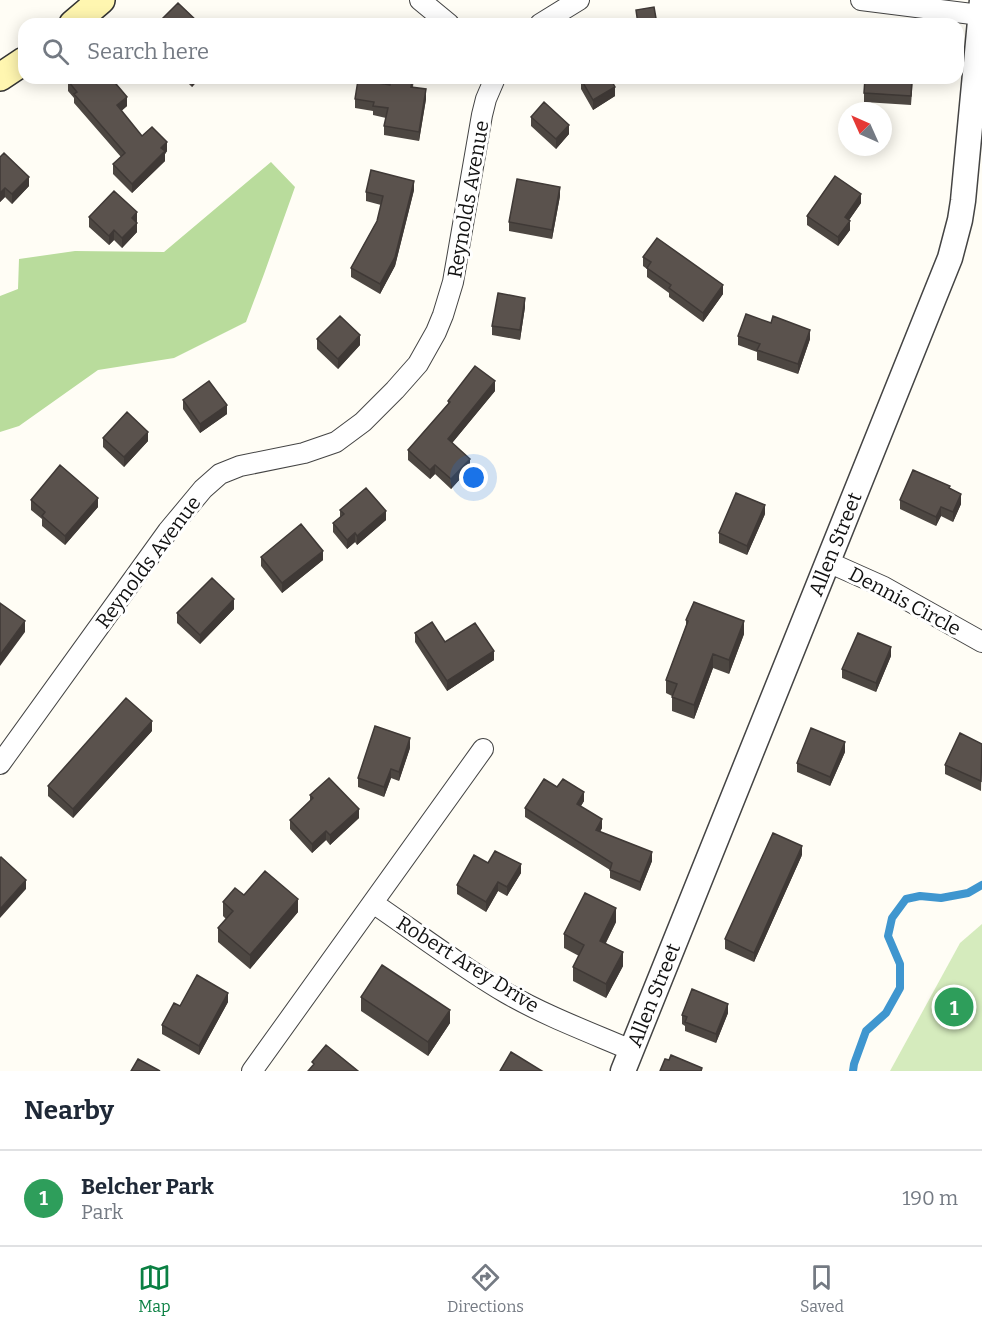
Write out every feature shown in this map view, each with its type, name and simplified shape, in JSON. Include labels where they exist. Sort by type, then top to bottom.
[{"type":"main road","points":[[80,18],[101,0]]},
{"type":"main road","points":[[0,78],[18,65]]},
{"type":"street","points":[[420,0],[442,18]]},
{"type":"street","points":[[550,18],[579,0]]},
{"type":"street","points":[[861,0],[981,7]]},
{"type":"street","name":"Allen Street","points":[[627,1061],[956,239],[966,172],[981,7]]},
{"type":"street","name":"Reynolds Avenue","points":[[0,764],[168,531],[202,489],[220,474],[240,466],[304,453],[336,442],[363,422],[418,364],[436,332],[451,290],[482,115],[492,84]]},
{"type":"street","name":"Dennis Circle","points":[[828,561],[884,587],[982,642]]},
{"type":"street","points":[[252,1071],[483,749]]},
{"type":"street","name":"Robert Arey Drive","points":[[373,903],[472,971],[627,1061]]},
{"type":"green space","points":[[271,162],[295,187],[246,322],[174,358],[98,370],[19,426],[0,432],[0,296],[18,289],[19,259],[75,251],[164,252]]},
{"type":"green space","points":[[982,924],[982,1071],[890,1071],[960,943]]},
{"type":"building","points":[[178,3],[194,18],[163,18]]},
{"type":"building","points":[[654,7],[656,18],[637,18],[636,10]]},
{"type":"building","points":[[70,84],[116,84],[127,97],[117,105],[142,136],[152,127],[167,142],[161,148],[165,151],[132,184],[113,164],[125,153],[74,94],[77,92]]},
{"type":"building","points":[[357,84],[412,84],[411,87],[426,89],[419,132],[384,126],[388,108],[373,106],[374,102],[355,99]]},
{"type":"building","points":[[584,84],[613,84],[615,87],[593,100]]},
{"type":"building","points":[[865,84],[912,84],[911,96],[864,93]]},
{"type":"building","points":[[544,102],[569,125],[556,139],[531,117]]},
{"type":"building","points":[[4,153],[29,177],[12,194],[5,188],[0,193],[0,157]]},
{"type":"building","points":[[371,170],[414,181],[395,257],[380,284],[351,268],[377,221],[383,196],[366,192]]},
{"type":"building","points":[[835,176],[861,194],[845,217],[850,221],[838,237],[807,216]]},
{"type":"building","points":[[517,179],[560,187],[552,230],[509,222]]},
{"type":"building","points":[[114,191],[137,212],[132,218],[137,223],[122,238],[114,230],[109,236],[89,217]]},
{"type":"building","points":[[657,238],[723,285],[703,313],[669,288],[671,285],[647,268],[651,262],[643,257]]},
{"type":"building","points":[[498,293],[525,298],[520,330],[492,326]]},
{"type":"building","points":[[746,314],[771,323],[773,316],[810,330],[798,364],[757,350],[760,344],[738,336]]},
{"type":"building","points":[[340,316],[360,335],[338,359],[317,339]]},
{"type":"building","points":[[475,366],[495,381],[448,439],[470,459],[451,479],[435,465],[430,470],[408,450],[450,402],[448,401]]},
{"type":"building","points":[[209,381],[227,405],[200,424],[183,400]]},
{"type":"building","points":[[127,412],[148,432],[124,457],[103,438]]},
{"type":"building","points":[[60,465],[98,498],[65,536],[42,516],[45,512],[31,500]]},
{"type":"building","points":[[913,470],[950,486],[949,488],[961,494],[953,512],[941,507],[936,517],[900,500]]},
{"type":"building","points":[[366,488],[386,511],[357,536],[355,533],[347,540],[333,523],[344,514],[340,510]]},
{"type":"building","points":[[736,493],[765,505],[747,546],[719,533]]},
{"type":"building","points":[[301,524],[323,551],[282,583],[261,557]]},
{"type":"building","points":[[212,578],[234,599],[200,635],[177,613]]},
{"type":"building","points":[[694,602],[744,621],[729,660],[713,654],[694,705],[672,697],[677,684],[666,680]]},
{"type":"building","points":[[0,603],[25,621],[0,655]]},
{"type":"building","points":[[432,622],[445,642],[475,623],[494,651],[447,681],[415,633]]},
{"type":"building","points":[[858,633],[891,647],[876,683],[842,669]]},
{"type":"building","points":[[126,698],[152,721],[73,809],[48,786]]},
{"type":"building","points":[[375,726],[410,738],[399,772],[391,769],[384,787],[358,778]]},
{"type":"building","points":[[811,728],[845,742],[830,777],[797,763]]},
{"type":"building","points":[[960,733],[982,744],[981,781],[945,765]]},
{"type":"building","points":[[329,778],[359,809],[330,835],[326,831],[312,844],[290,820],[313,798],[310,795]]},
{"type":"building","points":[[544,779],[557,787],[563,779],[584,792],[577,804],[602,819],[596,830],[652,852],[640,882],[610,870],[612,863],[525,808]]},
{"type":"building","points":[[773,833],[802,846],[754,953],[725,939]]},
{"type":"building","points":[[495,851],[521,864],[507,887],[498,882],[486,902],[457,885],[474,855],[488,863]]},
{"type":"building","points":[[0,858],[26,880],[0,909]]},
{"type":"building","points":[[265,871],[298,899],[250,955],[218,928],[233,911],[223,902],[235,888],[244,895]]},
{"type":"building","points":[[585,893],[616,908],[600,941],[623,952],[606,984],[573,967],[584,945],[564,934]]},
{"type":"building","points":[[382,965],[450,1010],[428,1042],[361,997]]},
{"type":"building","points":[[197,975],[228,993],[199,1046],[162,1025],[174,1003],[180,1006]]},
{"type":"building","points":[[692,989],[728,1004],[716,1034],[685,1022],[687,1017],[682,1015]]},
{"type":"building","points":[[326,1045],[358,1071],[308,1071],[314,1064],[312,1062]]},
{"type":"building","points":[[511,1052],[542,1071],[500,1071]]},
{"type":"building","points":[[671,1055],[702,1068],[701,1071],[660,1071],[665,1059],[669,1060]]},
{"type":"building","points":[[138,1059],[160,1071],[131,1071]]},
{"type":"waterway","points":[[853,1071],[866,1031],[886,1013],[900,988],[900,964],[888,936],[892,918],[906,899],[920,896],[941,898],[968,893],[982,885]]},
{"type":"place","name":"Belcher Park","points":[[954,1007]]}]
